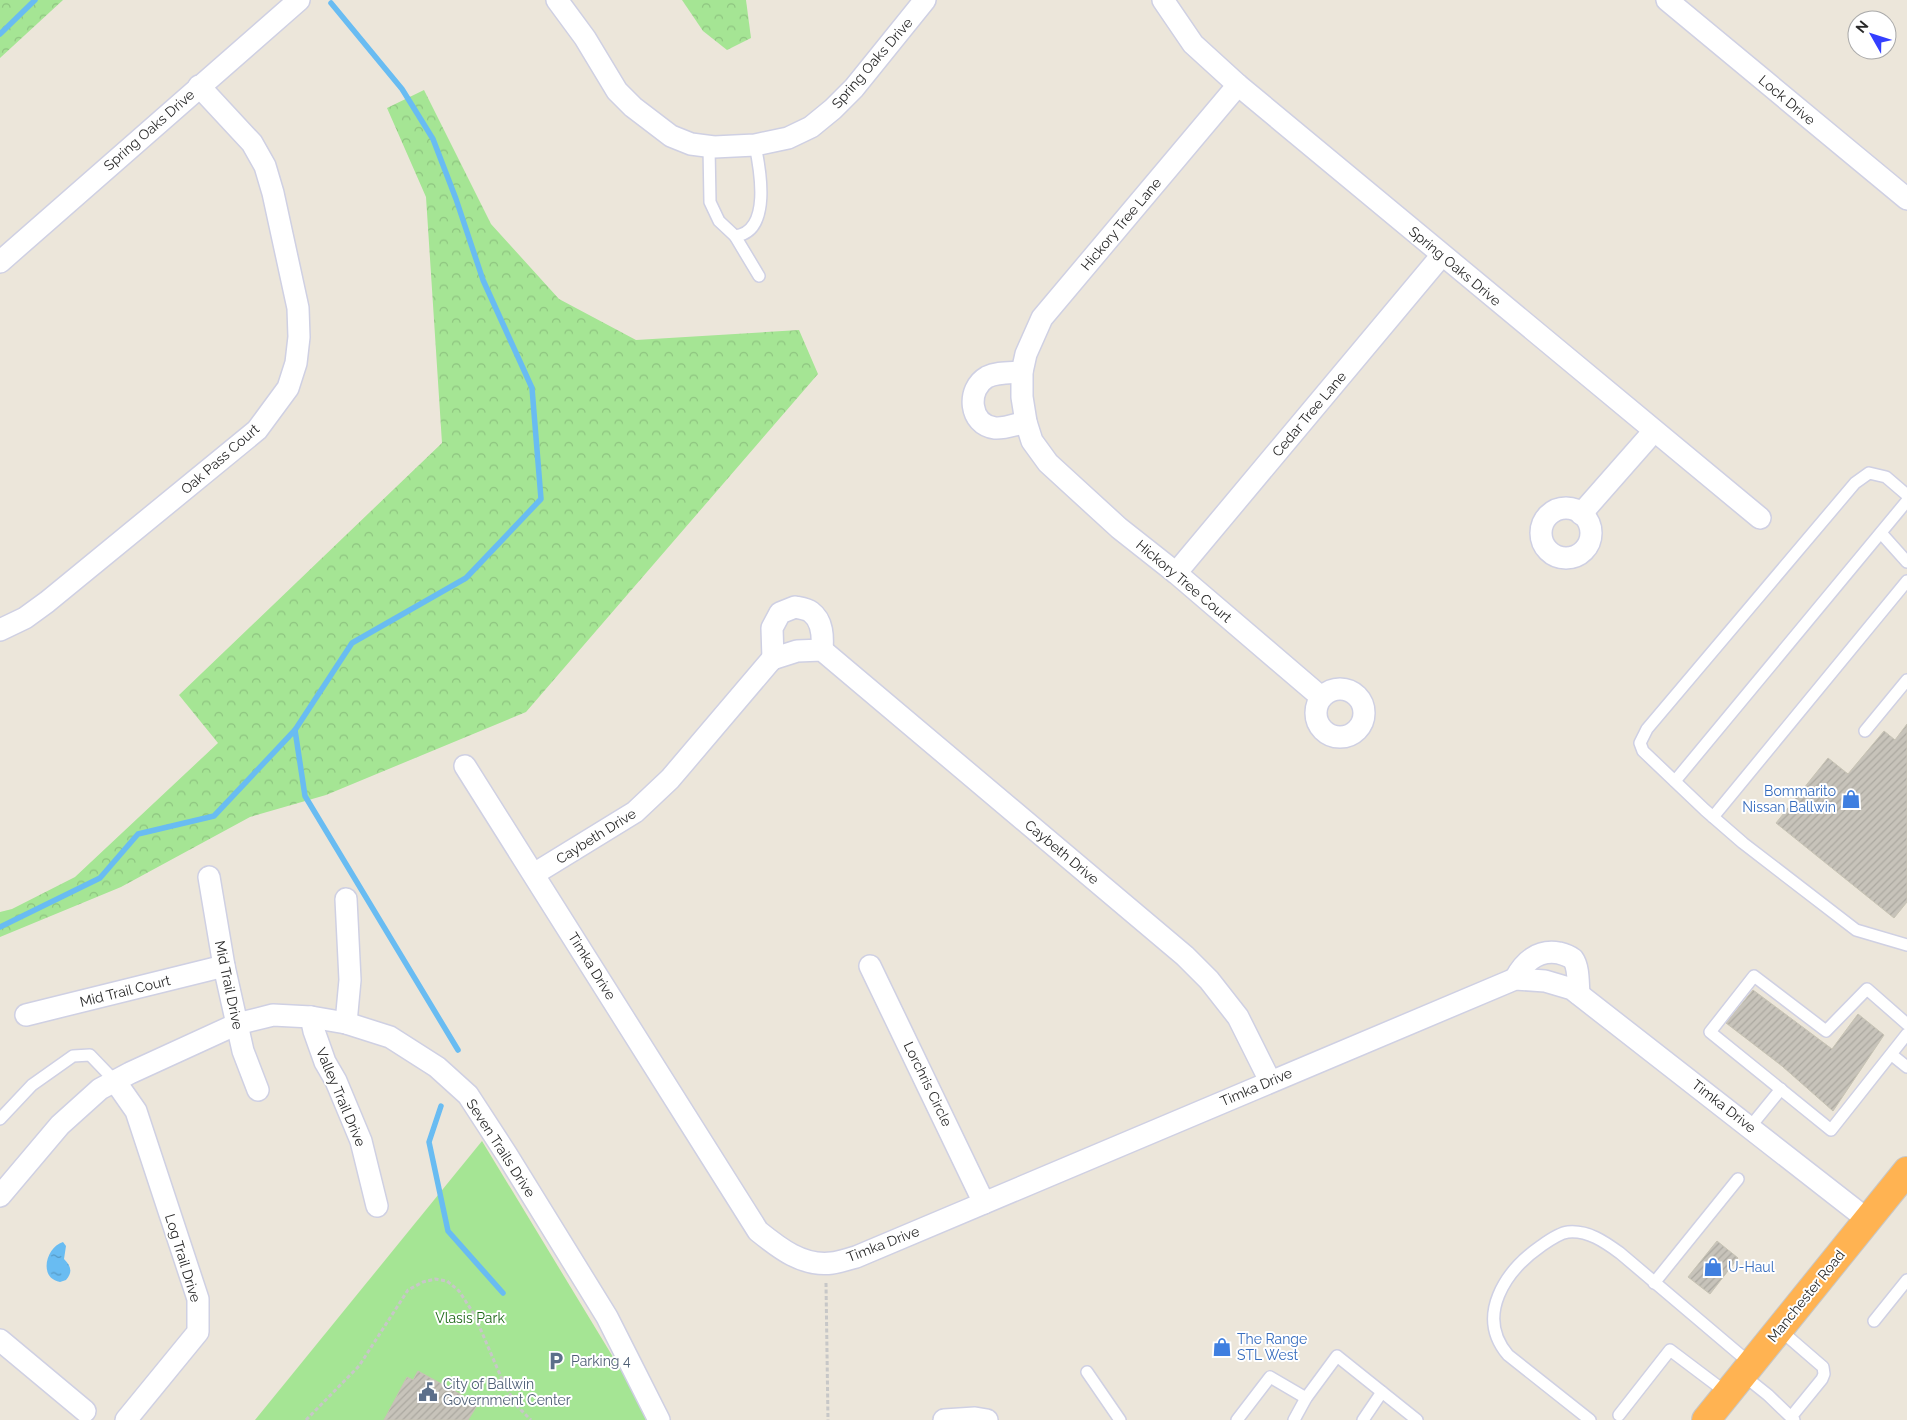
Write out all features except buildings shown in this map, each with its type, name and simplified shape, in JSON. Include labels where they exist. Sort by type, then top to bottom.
[{"type":"highway","name":"Manchester Road","points":[[1706,1420],[1907,1171]]},
{"type":"street","name":"Spring Oaks Drive","points":[[0,262],[299,0]]},
{"type":"street","name":"Spring Oaks Drive","points":[[557,0],[585,38],[617,91],[632,107],[671,136],[691,144],[709,147],[755,145],[788,138],[811,127],[854,88],[925,0]]},
{"type":"street","name":"Spring Oaks Drive","points":[[1163,0],[1193,44],[1238,85],[1760,518]]},
{"type":"street","name":"Lock Drive","points":[[1668,0],[1907,199]]},
{"type":"street","name":"Hickory Tree Lane","points":[[1048,463],[1032,441],[1026,422],[1022,397],[1022,372],[1026,354],[1042,318],[1238,85]]},
{"type":"street","name":"Oak Pass Court","points":[[0,630],[26,618],[47,602],[257,430],[288,388],[296,363],[299,337],[298,308],[268,175],[252,143],[199,86]]},
{"type":"street","name":"Cedar Tree Lane","points":[[1176,573],[1442,255]]},
{"type":"street","points":[[1022,372],[988,376],[975,389],[973,408],[977,416],[984,423],[992,427],[997,428],[1026,422]]},
{"type":"street","points":[[1581,514],[1654,430]]},
{"type":"street","name":"Hickory Tree Court","points":[[1048,463],[1119,528],[1176,573],[1321,698]]},
{"type":"street","points":[[773,659],[772,628],[780,613],[795,607],[811,612],[820,625],[823,638],[822,650]]},
{"type":"street","name":"Caybeth Drive","points":[[534,874],[635,812],[670,779],[773,659],[797,650],[822,650],[1185,956],[1209,980],[1238,1017],[1270,1080]]},
{"type":"street","name":"Timka Drive","points":[[465,766],[758,1230],[791,1256],[811,1262],[831,1263],[856,1257],[1270,1080],[1515,979],[1546,981],[1572,989],[1868,1220]]},
{"type":"street","name":"Mid Trail Drive","points":[[209,877],[224,966],[243,1051],[258,1090]]},
{"type":"street","points":[[346,898],[350,980],[346,1023]]},
{"type":"street","points":[[1515,979],[1522,967],[1533,956],[1550,951],[1564,954],[1573,960],[1577,973],[1579,994]]},
{"type":"street","name":"Mid Trail Court","points":[[26,1015],[224,966]]},
{"type":"street","name":"Lorchris Circle","points":[[870,966],[984,1202]]},
{"type":"street","name":"Seven Trails Drive","points":[[0,1196],[60,1125],[100,1089],[238,1024],[273,1015],[312,1017],[346,1023],[390,1037],[437,1067],[468,1096],[507,1155],[607,1317],[659,1420]]},
{"type":"street","name":"Valley Trail Drive","points":[[312,1017],[314,1031],[325,1062],[336,1081],[361,1141],[377,1206]]},
{"type":"street","name":"Log Trail Drive","points":[[115,1081],[136,1111],[198,1298],[198,1332],[126,1420]]},
{"type":"street","points":[[0,1340],[86,1417]]},
{"type":"street","points":[[944,1420],[975,1418],[987,1420]]},
{"type":"lane","points":[[735,236],[743,235],[751,229],[758,215],[761,202],[761,178],[755,145]]},
{"type":"lane","points":[[709,147],[710,202],[719,221],[735,236],[759,276]]},
{"type":"lane","points":[[1907,495],[1886,477],[1869,473],[1855,484],[1647,730],[1640,743],[1643,750],[1743,843],[1856,930],[1907,945]]},
{"type":"lane","points":[[1675,781],[1907,501]]},
{"type":"lane","points":[[1881,533],[1907,562]]},
{"type":"lane","points":[[1713,817],[1907,581]]},
{"type":"lane","points":[[1865,731],[1907,680]]},
{"type":"lane","points":[[1907,1024],[1867,989],[1826,1031],[1754,976],[1710,1032],[1831,1130],[1907,1034]]},
{"type":"lane","points":[[0,1119],[32,1085],[72,1056],[90,1055],[115,1081]]},
{"type":"lane","points":[[1892,1055],[1907,1067]]},
{"type":"lane","points":[[1750,1127],[1781,1089]]},
{"type":"lane","points":[[1654,1283],[1738,1179]]},
{"type":"lane","points":[[1590,1420],[1508,1355],[1500,1346],[1493,1323],[1498,1296],[1509,1277],[1530,1253],[1548,1241],[1567,1232],[1582,1233],[1601,1239],[1620,1253],[1654,1283],[1740,1377]]},
{"type":"lane","points":[[1874,1321],[1907,1280]]},
{"type":"lane","points":[[1620,1418],[1670,1350],[1740,1377],[1768,1395],[1792,1419],[1822,1379],[1824,1374],[1823,1367],[1779,1329]]},
{"type":"lane","points":[[1294,1420],[1306,1398],[1337,1356],[1417,1420]]},
{"type":"lane","points":[[1087,1372],[1120,1420]]},
{"type":"lane","points":[[1237,1420],[1270,1377],[1306,1398]]},
{"type":"lane","points":[[1362,1420],[1382,1392]]},
{"type":"path","points":[[306,1420],[360,1366],[408,1290],[422,1282],[435,1279],[447,1281],[459,1291],[474,1314],[504,1384],[517,1406],[531,1420]]},
{"type":"path","points":[[826,1283],[828,1420]]},
{"type":"green space","points":[[0,0],[63,0],[0,58]]},
{"type":"green space","points":[[682,0],[746,0],[751,38],[727,50],[703,31]]},
{"type":"green space","points":[[424,90],[491,224],[559,299],[636,340],[799,330],[818,374],[526,712],[326,795],[250,817],[121,887],[0,937],[0,912],[12,909],[75,877],[218,743],[179,695],[442,443],[426,197],[387,108]]},
{"type":"green space","name":"Vlasis Park","points":[[482,1141],[630,1385],[646,1420],[255,1420]]},
{"type":"water","points":[[63,1242],[66,1246],[64,1259],[70,1267],[70,1272],[66,1280],[60,1282],[49,1275],[47,1262],[52,1250]]},
{"type":"waterway","points":[[0,34],[35,0]]},
{"type":"waterway","points":[[331,3],[402,89],[433,139],[456,199],[483,280],[532,388],[541,499],[466,578],[352,643],[295,730],[305,796],[458,1050]]},
{"type":"waterway","points":[[0,927],[100,878],[138,834],[214,816],[295,730]]},
{"type":"waterway","points":[[441,1106],[429,1142],[448,1231],[503,1293]]},
{"type":"place","name":"Bommarito Nissan Ballwin","points":[[1851,799]]},
{"type":"place","name":"U-Haul","points":[[1713,1267]]},
{"type":"place","name":"The Range STL West","points":[[1222,1347]]},
{"type":"place","name":"Parking 4","points":[[556,1361]]},
{"type":"place","name":"City of Ballwin Government Center","points":[[428,1392]]}]
